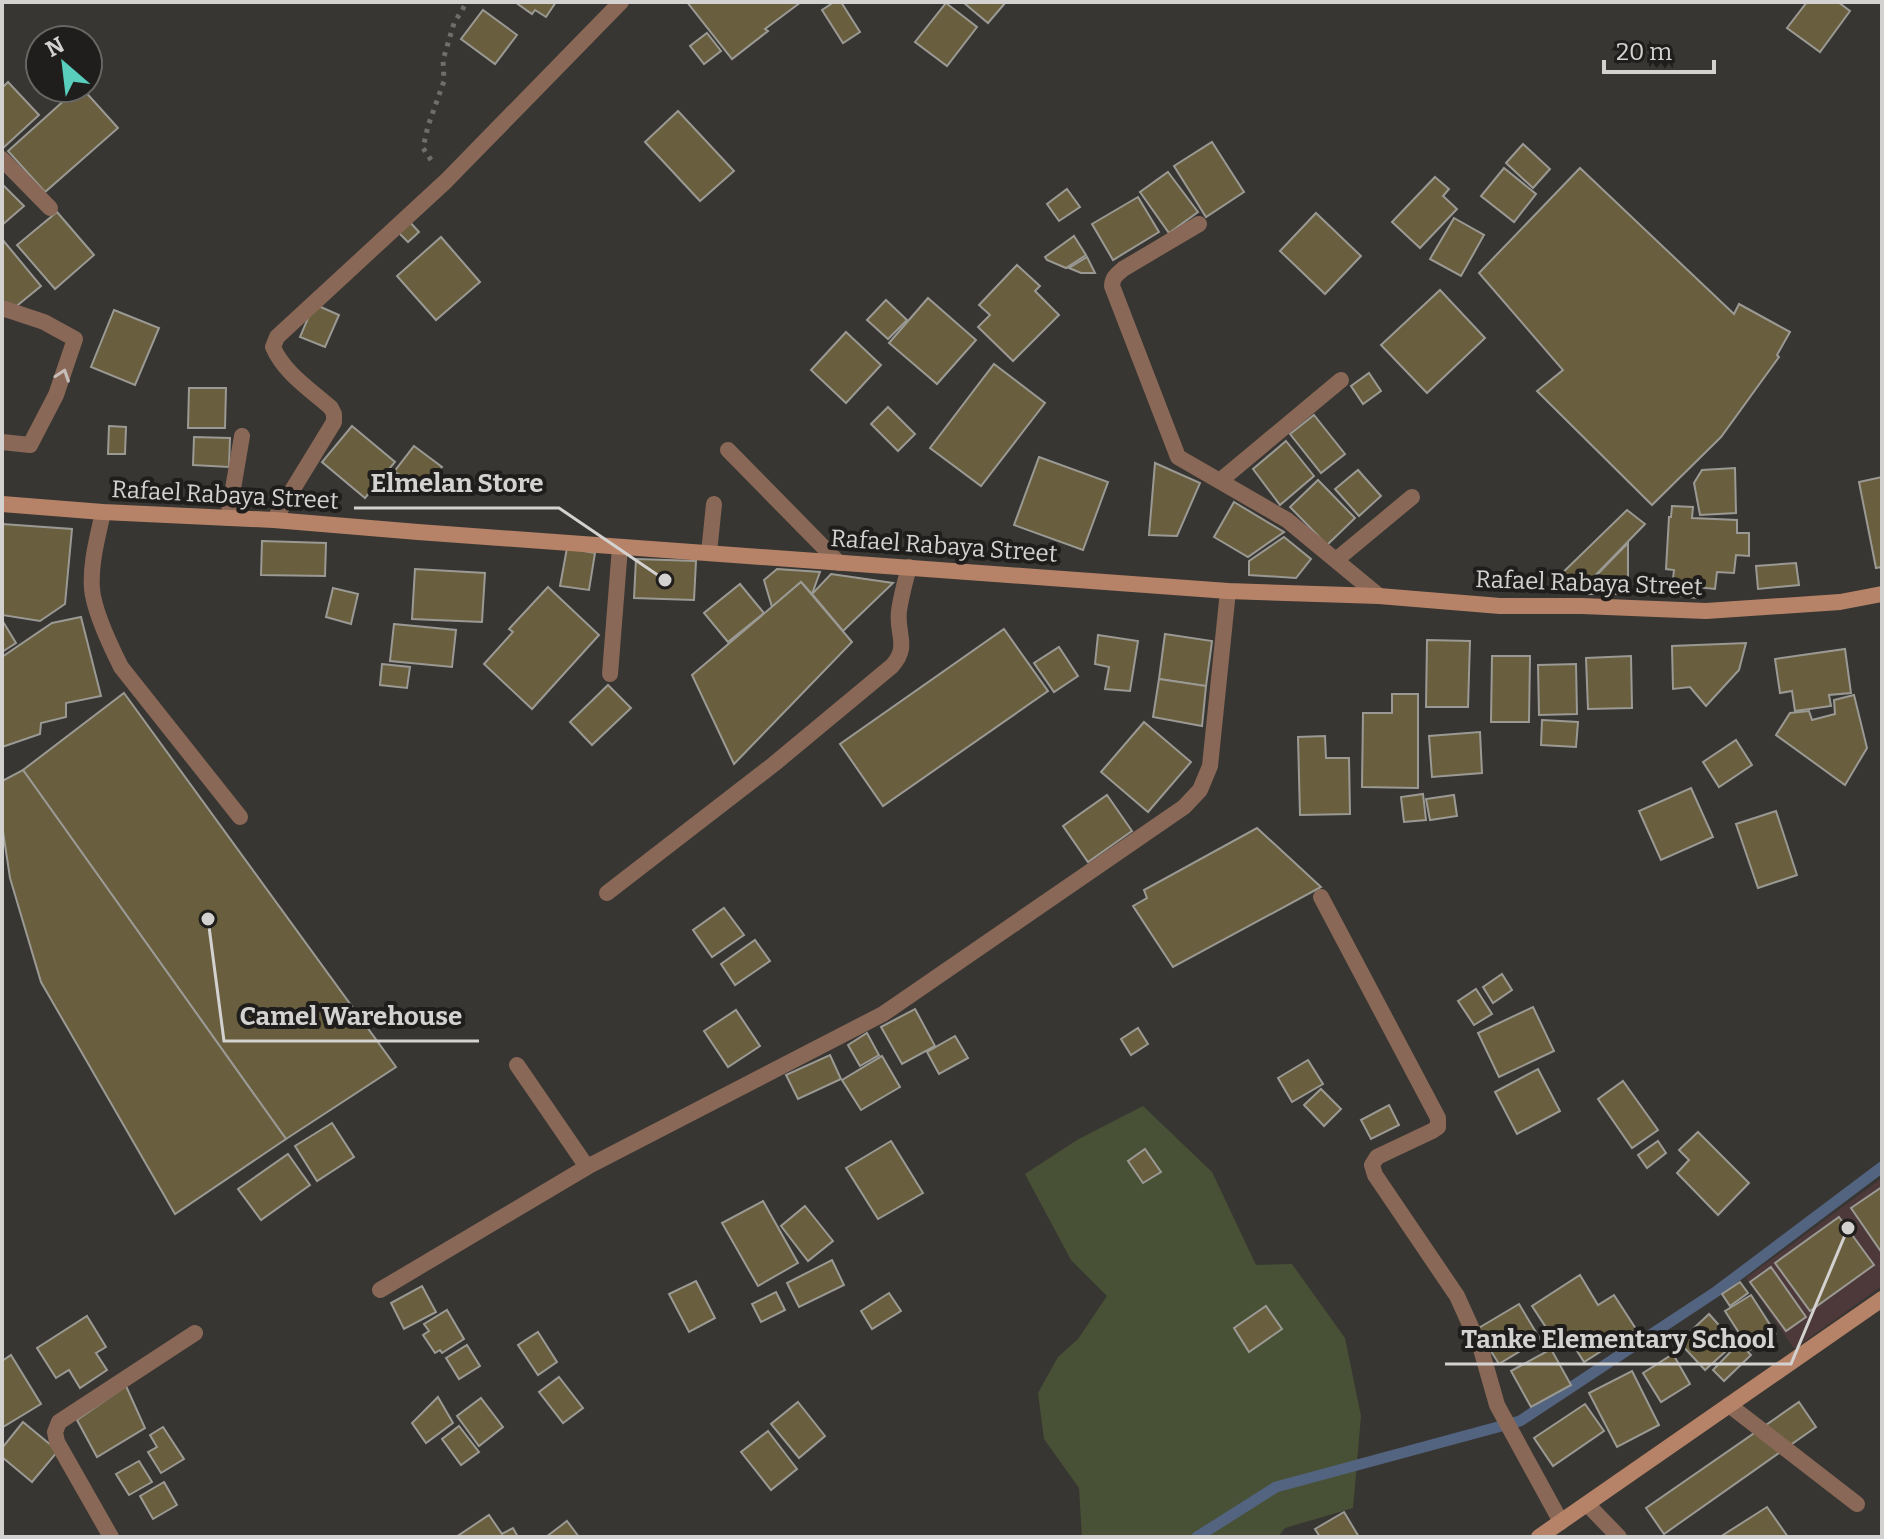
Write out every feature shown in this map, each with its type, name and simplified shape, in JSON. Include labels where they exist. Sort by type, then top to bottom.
[{"type":"street","points":[[274,520],[334,422],[331,408],[277,357],[273,347],[277,337],[446,181],[621,2]]},
{"type":"street","points":[[2,159],[50,208]]},
{"type":"street","points":[[1199,224],[1123,269],[1114,278],[1112,286],[1178,457],[1287,520],[1379,596]]},
{"type":"street","points":[[2,308],[44,322],[75,339],[56,395],[30,445],[2,442]]},
{"type":"street","points":[[1221,480],[1341,380]]},
{"type":"street","points":[[228,518],[242,436]]},
{"type":"street","points":[[728,450],[839,563]]},
{"type":"street","points":[[1336,560],[1412,497]]},
{"type":"street","name":"Rafael Rabaya Street","points":[[2,504],[274,520],[1228,591],[1379,596],[1500,606],[1706,611],[1840,602],[1882,594]]},
{"type":"street","points":[[709,553],[714,504]]},
{"type":"street","points":[[103,512],[92,590],[108,641],[121,667],[240,817]]},
{"type":"street","points":[[610,674],[620,547]]},
{"type":"street","points":[[607,893],[774,764],[892,666],[899,658],[903,645],[898,616],[909,567]]},
{"type":"street","points":[[380,1290],[587,1167],[883,1014],[1184,807],[1200,790],[1210,766],[1228,591]]},
{"type":"street","points":[[1321,897],[1438,1118],[1438,1127],[1432,1131],[1377,1157],[1372,1165],[1375,1175],[1457,1296],[1478,1340],[1497,1405],[1561,1522]]},
{"type":"street","points":[[517,1065],[587,1167]]},
{"type":"street","points":[[1539,1537],[1882,1299]]},
{"type":"street","points":[[111,1537],[57,1442],[55,1432],[59,1422],[195,1333]]},
{"type":"street","points":[[1729,1405],[1857,1504]]},
{"type":"street","points":[[1587,1504],[1619,1537]]},
{"type":"path","points":[[446,181],[423,148],[444,81],[443,60],[454,23],[467,2]]},
{"type":"shaded area","points":[[1882,1178],[1882,1286],[1794,1349],[1746,1278]]},
{"type":"green space","points":[[1143,1106],[1212,1172],[1256,1265],[1292,1264],[1345,1338],[1361,1416],[1353,1508],[1285,1528],[1278,1537],[1082,1537],[1079,1488],[1044,1439],[1038,1393],[1058,1357],[1078,1339],[1107,1296],[1071,1260],[1025,1174],[1077,1140]]},
{"type":"building","points":[[515,2],[556,2],[546,17],[535,10],[532,14]]},
{"type":"building","points":[[687,2],[801,2],[732,59]]},
{"type":"building","points":[[834,2],[841,2],[860,32],[843,43],[822,10]]},
{"type":"building","points":[[965,2],[1006,2],[988,23]]},
{"type":"building","points":[[1807,2],[1838,2],[1850,11],[1820,52],[1787,28]]},
{"type":"building","points":[[946,3],[977,27],[947,66],[915,42]]},
{"type":"building","points":[[483,10],[517,35],[495,64],[461,39]]},
{"type":"building","points":[[707,33],[721,51],[704,64],[690,46]]},
{"type":"building","points":[[8,82],[24,99],[24,104],[29,104],[39,115],[2,149],[2,88]]},
{"type":"building","points":[[60,104],[96,104],[118,128],[45,192],[8,151]]},
{"type":"building","points":[[678,111],[734,171],[700,201],[645,142]]},
{"type":"building","points":[[1212,142],[1244,192],[1206,217],[1174,166]]},
{"type":"building","points":[[1523,144],[1550,169],[1533,188],[1506,163]]},
{"type":"building","points":[[1504,168],[1536,194],[1514,222],[1481,196]]},
{"type":"building","points":[[1580,168],[1734,314],[1739,304],[1790,332],[1777,355],[1779,357],[1721,437],[1652,505],[1537,391],[1563,370],[1479,273]]},
{"type":"building","points":[[1168,172],[1198,212],[1169,233],[1140,192]]},
{"type":"building","points":[[1435,177],[1449,189],[1443,196],[1457,209],[1420,248],[1392,222]]},
{"type":"building","points":[[2,184],[24,206],[2,225]]},
{"type":"building","points":[[1067,189],[1080,207],[1059,221],[1047,204]]},
{"type":"building","points":[[1138,197],[1159,232],[1113,260],[1092,224]]},
{"type":"building","points":[[57,212],[94,255],[55,289],[17,245]]},
{"type":"building","points":[[1316,213],[1361,256],[1325,294],[1280,251]]},
{"type":"building","points":[[1454,218],[1484,235],[1461,276],[1430,259]]},
{"type":"building","points":[[408,220],[419,232],[408,242],[397,231]]},
{"type":"building","points":[[1074,236],[1086,255],[1066,268],[1047,260],[1045,257]]},
{"type":"building","points":[[441,237],[480,282],[436,320],[397,276]]},
{"type":"building","points":[[2,239],[41,286],[2,318]]},
{"type":"building","points":[[1087,257],[1095,273],[1081,273],[1069,268]]},
{"type":"building","points":[[1017,265],[1040,286],[1035,291],[1059,315],[1013,361],[978,327],[990,315],[979,305]]},
{"type":"building","points":[[1440,290],[1485,338],[1427,393],[1381,345]]},
{"type":"building","points":[[928,298],[976,340],[937,384],[889,343]]},
{"type":"building","points":[[886,300],[907,320],[888,339],[867,320]]},
{"type":"building","points":[[314,304],[339,315],[325,347],[300,337]]},
{"type":"building","points":[[114,310],[159,328],[135,385],[91,367]]},
{"type":"building","points":[[846,332],[881,365],[846,403],[811,370]]},
{"type":"building","points":[[994,364],[1045,403],[981,486],[930,448]]},
{"type":"building","points":[[1369,373],[1381,391],[1363,404],[1351,386]]},
{"type":"building","points":[[189,388],[226,388],[225,428],[188,428]]},
{"type":"building","points":[[888,407],[915,434],[898,451],[871,424]]},
{"type":"building","points":[[1314,415],[1345,454],[1321,473],[1290,434]]},
{"type":"building","points":[[109,426],[126,427],[125,454],[108,454]]},
{"type":"building","points":[[352,426],[395,462],[365,498],[322,462]]},
{"type":"building","points":[[194,437],[230,438],[229,467],[193,465]]},
{"type":"building","points":[[1286,441],[1314,476],[1280,505],[1253,469]]},
{"type":"building","points":[[414,446],[442,467],[426,488],[394,472]]},
{"type":"building","points":[[1039,457],[1108,482],[1083,550],[1014,525]]},
{"type":"building","points":[[1155,463],[1200,483],[1177,536],[1149,535]]},
{"type":"building","points":[[1735,468],[1736,513],[1700,515],[1694,483],[1702,470]]},
{"type":"building","points":[[1358,470],[1381,496],[1359,516],[1335,489]]},
{"type":"building","points":[[1882,477],[1882,567],[1876,568],[1859,482]]},
{"type":"building","points":[[1318,480],[1355,518],[1327,545],[1290,507]]},
{"type":"building","points":[[1234,502],[1284,532],[1248,557],[1214,537]]},
{"type":"building","points":[[1672,506],[1693,507],[1692,518],[1737,520],[1737,533],[1749,533],[1749,556],[1736,555],[1734,573],[1717,572],[1715,589],[1697,587],[1696,598],[1671,595],[1674,570],[1666,569]]},
{"type":"building","points":[[1627,510],[1645,524],[1584,587],[1552,583]]},
{"type":"building","points":[[2,524],[72,529],[65,604],[40,621],[2,615]]},
{"type":"building","points":[[1284,537],[1311,559],[1296,578],[1249,575],[1249,561]]},
{"type":"building","points":[[262,541],[326,543],[325,576],[261,575]]},
{"type":"building","points":[[1628,543],[1628,594],[1589,594],[1584,588]]},
{"type":"building","points":[[567,548],[595,553],[589,590],[560,586]]},
{"type":"building","points":[[636,559],[696,561],[694,600],[634,598]]},
{"type":"building","points":[[1796,563],[1799,585],[1758,589],[1756,566]]},
{"type":"building","points":[[415,569],[485,573],[482,622],[412,619]]},
{"type":"building","points":[[777,569],[820,572],[812,594],[801,582],[772,607],[764,580]]},
{"type":"building","points":[[831,574],[893,583],[843,631],[812,594]]},
{"type":"building","points":[[801,582],[852,642],[734,764],[692,675]]},
{"type":"building","points":[[740,584],[764,613],[728,642],[704,613]]},
{"type":"building","points":[[548,587],[599,635],[532,709],[484,664],[513,632],[509,629]]},
{"type":"building","points":[[333,588],[358,594],[351,624],[326,617]]},
{"type":"building","points":[[81,617],[101,696],[66,703],[66,717],[41,723],[40,734],[2,747],[2,657],[52,623]]},
{"type":"building","points":[[2,620],[16,643],[2,652]]},
{"type":"building","points":[[394,624],[456,630],[452,667],[390,661]]},
{"type":"building","points":[[1004,629],[1048,691],[883,806],[840,744]]},
{"type":"building","points":[[1165,634],[1212,641],[1206,686],[1159,679]]},
{"type":"building","points":[[1098,635],[1138,641],[1130,691],[1105,689],[1109,667],[1095,664]]},
{"type":"building","points":[[1427,640],[1470,641],[1468,707],[1426,707]]},
{"type":"building","points":[[1746,643],[1739,670],[1706,706],[1690,687],[1673,689],[1672,646]]},
{"type":"building","points":[[1059,647],[1078,676],[1054,692],[1034,663]]},
{"type":"building","points":[[1845,649],[1851,693],[1829,695],[1831,706],[1795,711],[1792,691],[1780,693],[1775,659]]},
{"type":"building","points":[[1492,656],[1530,656],[1529,722],[1491,722]]},
{"type":"building","points":[[1631,656],[1632,708],[1588,709],[1586,658]]},
{"type":"building","points":[[382,664],[410,667],[407,688],[380,685]]},
{"type":"building","points":[[1576,664],[1577,714],[1539,715],[1538,665]]},
{"type":"building","points":[[1159,679],[1206,686],[1202,726],[1153,717]]},
{"type":"building","points":[[608,685],[631,708],[592,745],[570,722]]},
{"type":"building","points":[[124,693],[396,1067],[286,1139],[23,770]]},
{"type":"building","points":[[1392,694],[1418,694],[1418,788],[1362,787],[1363,713],[1392,713]]},
{"type":"building","points":[[1854,695],[1867,748],[1845,785],[1776,735],[1790,713],[1809,711],[1812,720],[1835,714],[1834,700]]},
{"type":"building","points":[[1542,720],[1578,722],[1576,747],[1541,745]]},
{"type":"building","points":[[1144,722],[1191,762],[1148,812],[1101,772]]},
{"type":"building","points":[[1480,732],[1482,773],[1432,777],[1429,736]]},
{"type":"building","points":[[1325,736],[1326,758],[1349,758],[1350,814],[1300,815],[1298,737]]},
{"type":"building","points":[[1736,740],[1752,765],[1719,787],[1703,762]]},
{"type":"building","points":[[23,770],[286,1139],[175,1214],[41,982],[10,878],[2,825],[2,781]]},
{"type":"building","points":[[1691,788],[1713,837],[1661,860],[1639,811]]},
{"type":"building","points":[[1423,794],[1426,820],[1404,822],[1401,797]]},
{"type":"building","points":[[1107,795],[1132,831],[1088,862],[1063,826]]},
{"type":"building","points":[[1454,795],[1457,816],[1430,820],[1426,799]]},
{"type":"building","points":[[1776,811],[1797,875],[1758,888],[1736,824]]},
{"type":"building","points":[[1257,828],[1321,887],[1173,967],[1133,906],[1147,898],[1144,890]]},
{"type":"building","points":[[724,908],[744,935],[712,957],[693,930]]},
{"type":"building","points":[[755,940],[770,961],[735,985],[721,964]]},
{"type":"building","points":[[1502,974],[1512,990],[1493,1003],[1483,987]]},
{"type":"building","points":[[1476,989],[1492,1014],[1474,1025],[1458,1001]]},
{"type":"building","points":[[1533,1007],[1554,1051],[1499,1077],[1478,1033]]},
{"type":"building","points":[[915,1009],[935,1046],[902,1064],[881,1027]]},
{"type":"building","points":[[736,1010],[760,1046],[728,1067],[704,1031]]},
{"type":"building","points":[[1138,1028],[1148,1044],[1131,1055],[1121,1039]]},
{"type":"building","points":[[867,1033],[879,1055],[860,1066],[848,1045]]},
{"type":"building","points":[[955,1036],[968,1058],[939,1074],[927,1052]]},
{"type":"building","points":[[830,1055],[841,1079],[798,1099],[786,1075]]},
{"type":"building","points":[[882,1056],[900,1087],[861,1110],[842,1080]]},
{"type":"building","points":[[1308,1060],[1323,1084],[1292,1102],[1278,1078]]},
{"type":"building","points":[[1538,1069],[1560,1111],[1517,1134],[1495,1092]]},
{"type":"building","points":[[1623,1081],[1658,1130],[1632,1148],[1598,1099]]},
{"type":"building","points":[[1321,1089],[1341,1109],[1324,1126],[1304,1105]]},
{"type":"building","points":[[1389,1105],[1399,1125],[1371,1139],[1361,1120]]},
{"type":"building","points":[[332,1123],[354,1157],[317,1181],[295,1146]]},
{"type":"building","points":[[1698,1132],[1749,1183],[1718,1215],[1677,1173],[1689,1160],[1679,1150]]},
{"type":"building","points":[[891,1141],[923,1193],[878,1219],[846,1168]]},
{"type":"building","points":[[1658,1141],[1666,1153],[1647,1168],[1638,1155]]},
{"type":"building","points":[[1145,1149],[1161,1172],[1143,1183],[1128,1161]]},
{"type":"building","points":[[288,1154],[310,1185],[261,1220],[238,1189]]},
{"type":"building","points":[[1882,1187],[1882,1253],[1851,1208]]},
{"type":"building","points":[[763,1201],[798,1263],[758,1286],[722,1223]]},
{"type":"building","points":[[805,1206],[833,1241],[808,1261],[781,1226]]},
{"type":"building","points":[[1839,1217],[1874,1265],[1810,1311],[1775,1263]]},
{"type":"building","points":[[832,1260],[844,1285],[799,1307],[787,1283]]},
{"type":"building","points":[[1771,1267],[1806,1317],[1786,1331],[1750,1282]]},
{"type":"building","points":[[1580,1275],[1598,1305],[1614,1295],[1636,1329],[1584,1362],[1564,1330],[1553,1338],[1532,1306]]},
{"type":"building","points":[[696,1281],[715,1318],[689,1332],[669,1294]]},
{"type":"building","points":[[1740,1282],[1748,1293],[1730,1306],[1722,1294]]},
{"type":"building","points":[[422,1286],[436,1312],[404,1329],[391,1303]]},
{"type":"building","points":[[776,1292],[785,1310],[761,1322],[752,1304]]},
{"type":"building","points":[[889,1293],[901,1311],[872,1329],[861,1311]]},
{"type":"building","points":[[1751,1295],[1776,1334],[1750,1350],[1725,1311]]},
{"type":"building","points":[[1519,1304],[1540,1339],[1499,1364],[1477,1329]]},
{"type":"building","points":[[1266,1306],[1282,1329],[1249,1352],[1234,1328]]},
{"type":"building","points":[[447,1310],[464,1339],[442,1353],[440,1350],[435,1353],[423,1335],[429,1331],[424,1324]]},
{"type":"building","points":[[1709,1314],[1735,1343],[1705,1370],[1679,1342]]},
{"type":"building","points":[[87,1316],[106,1347],[96,1353],[107,1370],[80,1388],[69,1370],[56,1378],[37,1348]]},
{"type":"building","points":[[538,1332],[557,1362],[538,1375],[518,1345]]},
{"type":"building","points":[[1739,1343],[1751,1355],[1724,1381],[1713,1370]]},
{"type":"building","points":[[467,1345],[480,1366],[459,1379],[446,1358]]},
{"type":"building","points":[[1551,1349],[1571,1385],[1531,1407],[1511,1371]]},
{"type":"building","points":[[1673,1354],[1690,1384],[1661,1402],[1643,1373]]},
{"type":"building","points":[[11,1355],[41,1404],[3,1427],[2,1361]]},
{"type":"building","points":[[1632,1371],[1659,1425],[1617,1447],[1589,1393]]},
{"type":"building","points":[[559,1377],[583,1408],[563,1423],[539,1392]]},
{"type":"building","points":[[126,1386],[145,1428],[97,1457],[77,1420]]},
{"type":"building","points":[[438,1397],[453,1423],[426,1443],[412,1423]]},
{"type":"building","points":[[481,1398],[503,1427],[479,1446],[457,1416]]},
{"type":"building","points":[[798,1402],[825,1436],[799,1458],[771,1424]]},
{"type":"building","points":[[1799,1402],[1816,1427],[1664,1534],[1646,1508]]},
{"type":"building","points":[[1585,1404],[1604,1431],[1553,1466],[1534,1438]]},
{"type":"building","points":[[23,1422],[58,1451],[32,1482],[2,1457],[2,1448]]},
{"type":"building","points":[[459,1426],[479,1452],[461,1465],[442,1439]]},
{"type":"building","points":[[163,1427],[184,1459],[161,1473],[148,1452],[157,1447],[150,1435]]},
{"type":"building","points":[[768,1431],[797,1469],[771,1490],[741,1452]]},
{"type":"building","points":[[139,1461],[152,1482],[129,1495],[116,1474]]},
{"type":"building","points":[[164,1482],[177,1505],[153,1519],[140,1496]]},
{"type":"building","points":[[1767,1507],[1788,1537],[1720,1537]]},
{"type":"building","points":[[1344,1512],[1359,1537],[1320,1537],[1315,1529]]},
{"type":"building","points":[[489,1515],[502,1534],[513,1528],[518,1537],[456,1537]]},
{"type":"building","points":[[567,1521],[579,1537],[546,1537]]},
{"type":"waterway","points":[[1197,1537],[1276,1487],[1520,1421],[1717,1291],[1882,1167]]},
{"type":"place","name":"Elmelan Store","points":[[665,580]]},
{"type":"place","name":"Camel Warehouse","points":[[208,919]]},
{"type":"place","name":"Tanke Elementary School","points":[[1848,1228]]}]
